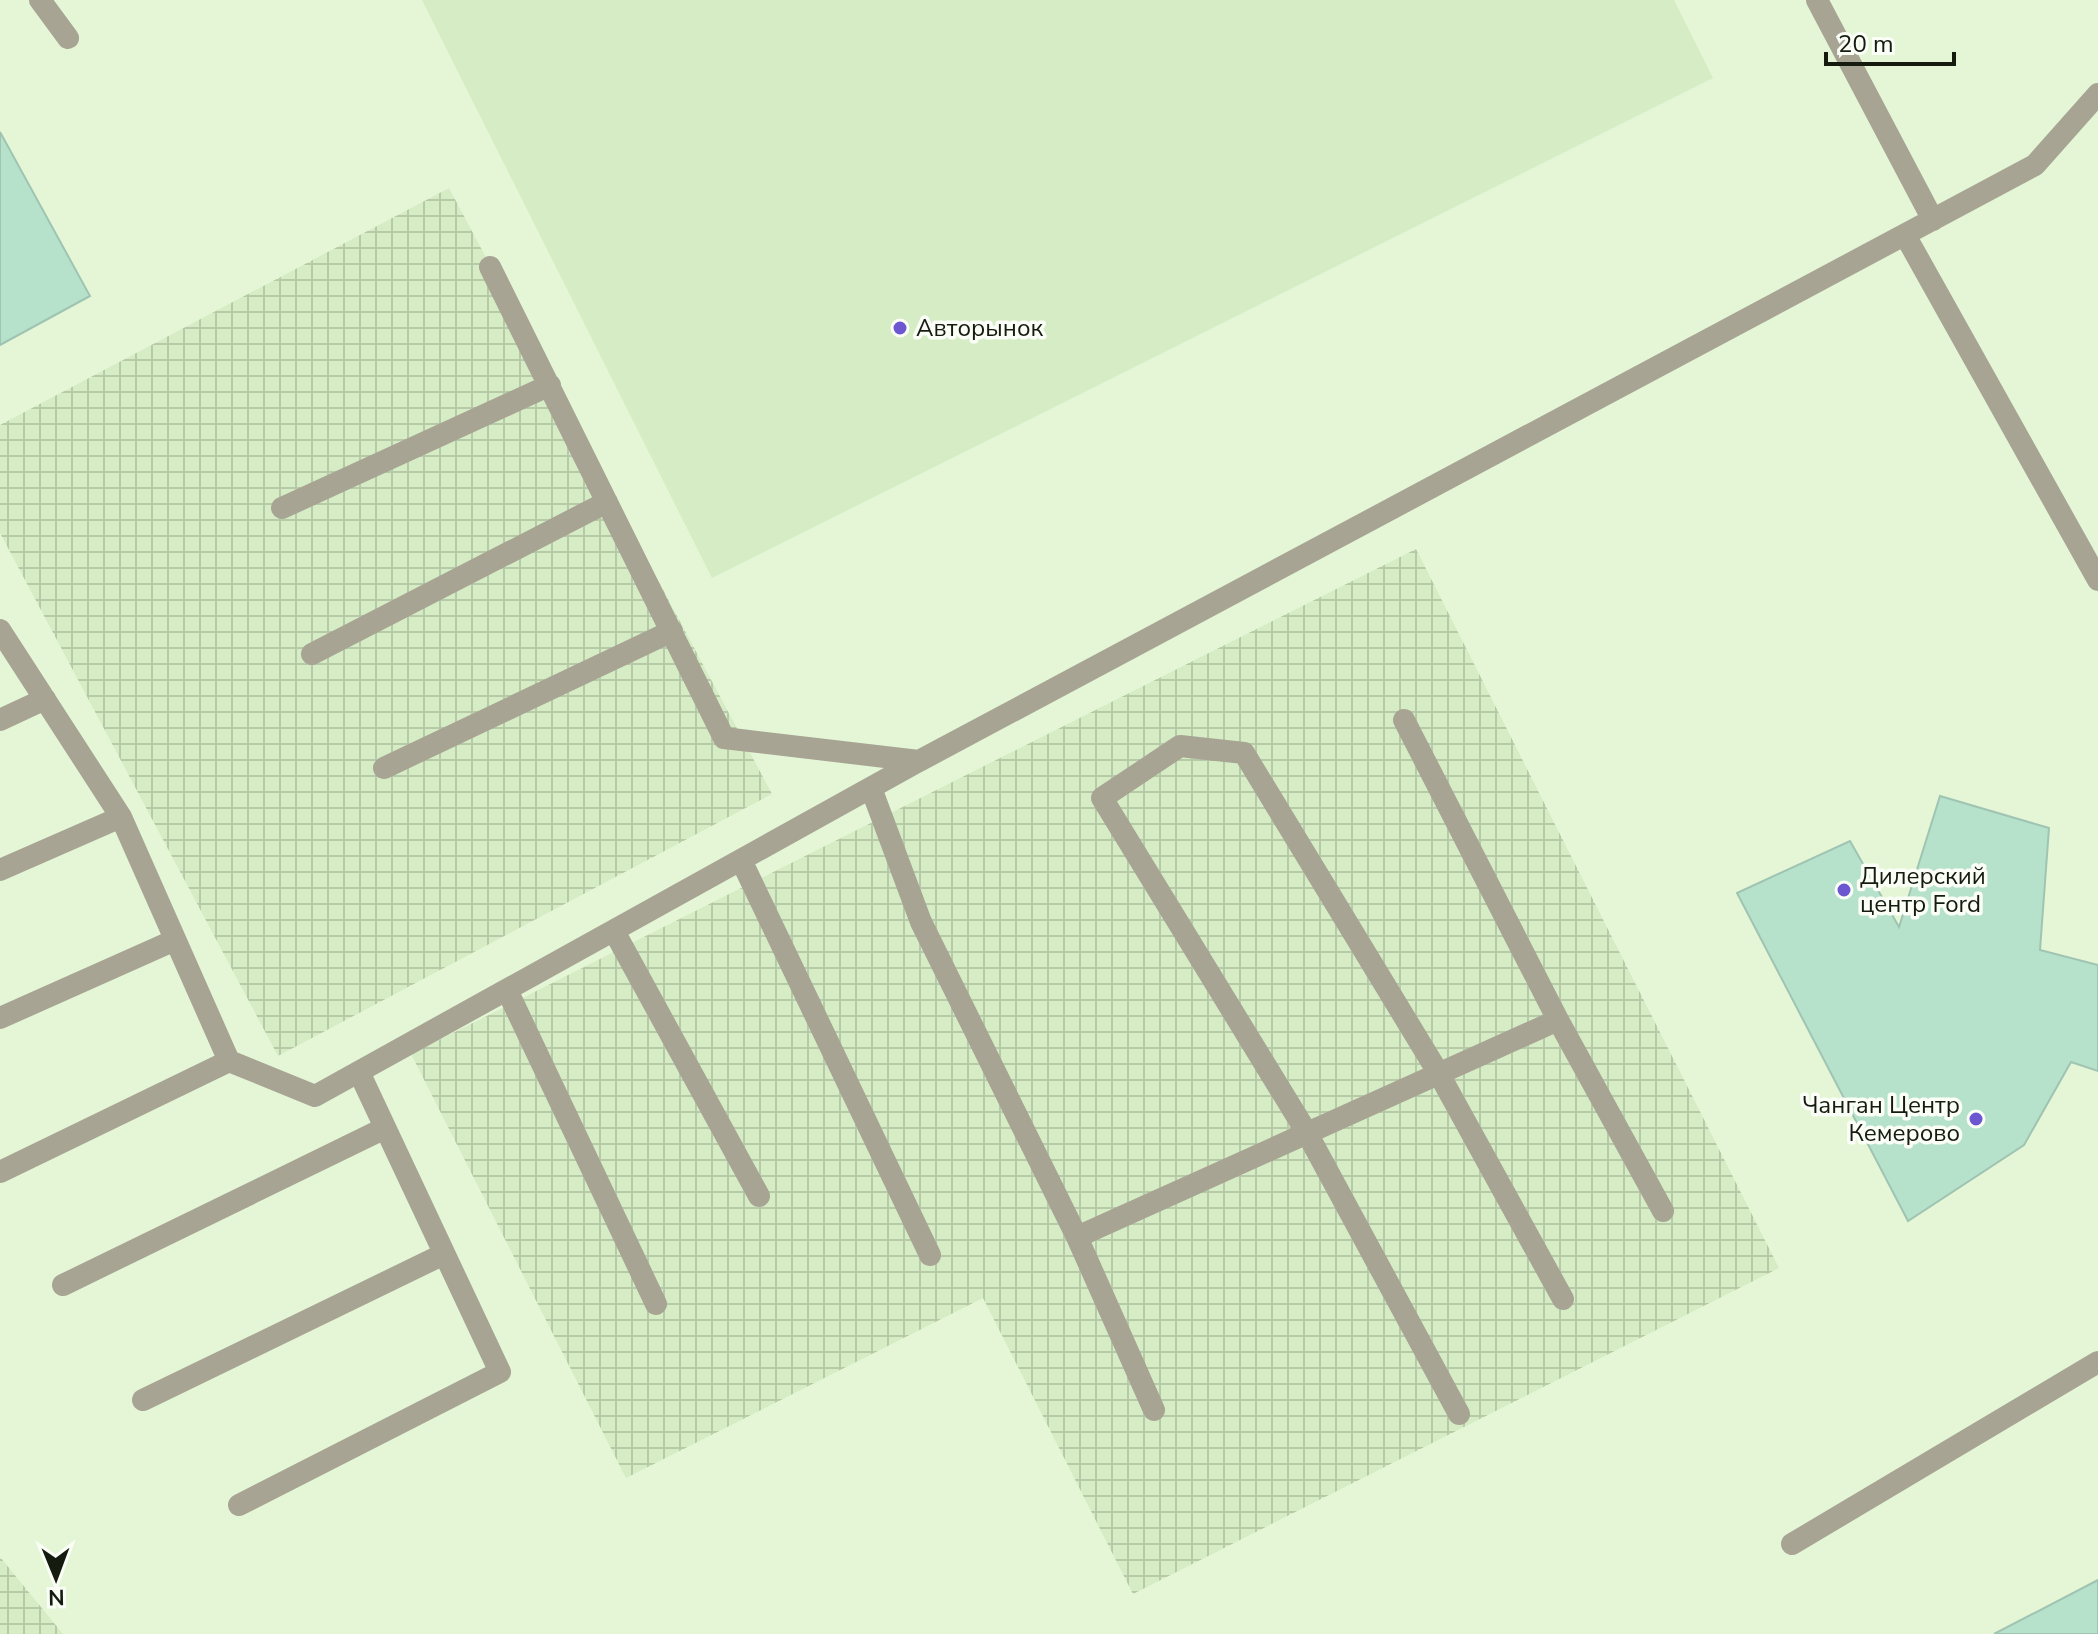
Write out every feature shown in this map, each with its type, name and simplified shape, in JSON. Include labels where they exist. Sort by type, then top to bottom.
[{"type":"lane","points":[[40,0],[68,38]]},
{"type":"lane","points":[[1817,0],[1933,220]]},
{"type":"lane","points":[[0,630],[121,817],[229,1061],[315,1096],[919,761],[2035,165],[2098,94]]},
{"type":"lane","points":[[1905,235],[2098,580]]},
{"type":"lane","points":[[490,267],[724,738],[919,761]]},
{"type":"lane","points":[[282,508],[550,385]]},
{"type":"lane","points":[[312,654],[607,502]]},
{"type":"lane","points":[[384,768],[672,631]]},
{"type":"lane","points":[[0,720],[45,699]]},
{"type":"lane","points":[[1404,720],[1558,1020],[1663,1211]]},
{"type":"lane","points":[[1459,1414],[1307,1133],[1102,798],[1180,746],[1244,753],[1439,1074],[1563,1299]]},
{"type":"lane","points":[[871,788],[921,922],[1077,1237],[1154,1410]]},
{"type":"lane","points":[[0,870],[121,817]]},
{"type":"lane","points":[[741,860],[930,1255]]},
{"type":"lane","points":[[614,931],[759,1196]]},
{"type":"lane","points":[[0,1018],[175,940]]},
{"type":"lane","points":[[507,990],[656,1304]]},
{"type":"lane","points":[[1077,1237],[1558,1020]]},
{"type":"lane","points":[[0,1172],[229,1061]]},
{"type":"lane","points":[[239,1505],[500,1372],[359,1072]]},
{"type":"lane","points":[[63,1285],[385,1128]]},
{"type":"lane","points":[[143,1400],[444,1254]]},
{"type":"lane","points":[[1792,1544],[2098,1362]]},
{"type":"shaded area","name":"Авторынок","points":[[422,0],[1674,0],[1713,78],[712,578]]},
{"type":"shaded area","points":[[449,188],[772,794],[278,1056],[0,533],[0,425]]},
{"type":"shaded area","points":[[1416,549],[1779,1268],[1133,1594],[983,1298],[626,1478],[411,1054]]},
{"type":"shaded area","points":[[0,1557],[63,1634],[0,1634]]},
{"type":"building","points":[[0,132],[90,296],[0,345]]},
{"type":"building","points":[[1940,796],[2049,828],[2040,950],[2098,965],[2098,1071],[2071,1062],[2024,1145],[1908,1221],[1737,893],[1850,841],[1899,927]]},
{"type":"building","points":[[2098,1580],[2098,1634],[1994,1634]]},
{"type":"place","name":"Авторынок","points":[[900,328]]},
{"type":"place","name":"Дилерский центр Ford","points":[[1844,890]]},
{"type":"place","name":"Чанган Центр Кемерово","points":[[1976,1119]]}]
